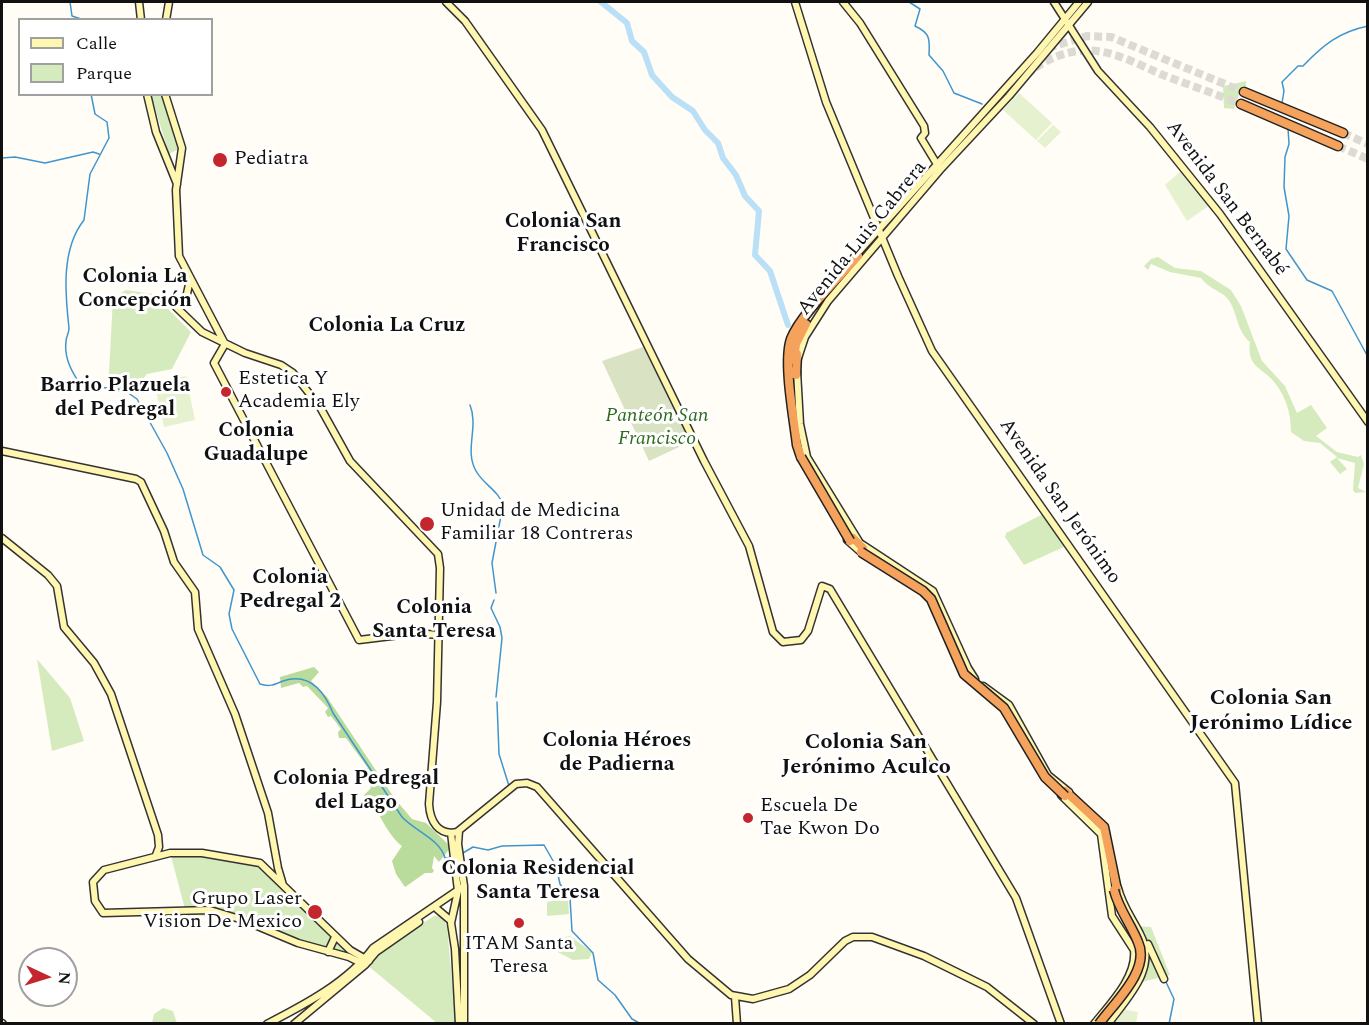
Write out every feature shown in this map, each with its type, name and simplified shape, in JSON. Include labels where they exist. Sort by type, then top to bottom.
[{"type":"highway","points":[[1244,92],[1343,134]]},
{"type":"highway","points":[[1241,104],[1338,146]]},
{"type":"highway","points":[[784,351],[795,332],[859,257],[797,334],[793,348],[792,369],[798,438]]},
{"type":"highway","points":[[796,379],[795,349],[810,317]]},
{"type":"highway","points":[[796,379],[804,327]]},
{"type":"highway","points":[[795,332],[790,342],[789,361],[798,438]]},
{"type":"highway","points":[[787,391],[803,456],[850,541],[861,552],[923,591],[931,599],[964,674],[1004,708],[1048,780],[1101,828],[1105,838],[1117,914],[1134,940],[1138,952],[1135,971],[1122,992]]},
{"type":"highway","points":[[803,456],[853,538],[868,552],[932,595],[941,609],[967,673],[1008,705],[1048,775],[1104,827],[1118,896],[1141,940],[1144,955],[1141,970],[1135,980],[1101,1023]]},
{"type":"highway","points":[[1101,1023],[1134,976],[1141,956],[1138,941],[1115,895]]},
{"type":"street","points":[[139,2],[141,18]]},
{"type":"street","points":[[166,18],[170,2]]},
{"type":"street","points":[[446,2],[465,21],[542,130],[704,461],[749,546],[771,628],[777,638],[790,643],[804,636],[822,586],[830,589],[1016,898],[1061,1023]]},
{"type":"street","name":"Avenida San Jerónimo","points":[[795,2],[826,102],[882,225],[898,276],[932,351],[1235,783],[1258,1023]]},
{"type":"street","points":[[843,2],[856,16],[924,126],[925,133],[921,138],[940,170]]},
{"type":"street","name":"Avenida San Bernabé","points":[[1054,2],[1101,75],[1150,127],[1220,214],[1368,422]]},
{"type":"street","name":"Avenida Luis Cabrera","points":[[802,340],[828,302],[940,170],[1009,96],[1067,22],[1079,2]]},
{"type":"street","name":"Avenida Luis Cabrera","points":[[787,391],[784,351],[789,336],[798,322],[936,163],[1088,2]]},
{"type":"street","points":[[148,96],[167,161],[178,184]]},
{"type":"street","points":[[166,96],[182,148],[178,184],[179,256],[223,345]]},
{"type":"street","points":[[167,161],[175,164],[180,159]]},
{"type":"street","points":[[882,225],[891,228]]},
{"type":"street","points":[[865,244],[872,251]]},
{"type":"street","points":[[190,280],[186,298],[176,307],[198,330],[223,345],[281,365],[293,373],[320,407],[350,461],[433,547],[440,568],[437,702],[429,807],[436,827],[445,833],[459,830],[516,784],[527,783],[537,787],[688,959],[705,976],[735,997],[753,999],[789,989],[810,975],[845,941],[854,937],[872,937],[909,949],[987,987],[1034,1023]]},
{"type":"street","points":[[223,345],[214,363],[358,640],[416,633],[438,635]]},
{"type":"street","points":[[796,379],[794,447],[799,460],[841,532],[856,551],[925,596],[942,617],[971,675],[1017,717],[1048,775],[1105,827],[1115,895],[1114,921],[1130,931],[1139,950],[1136,971],[1101,1023]]},
{"type":"street","points":[[795,427],[807,457],[860,543],[933,591],[962,673],[975,687],[993,695],[1007,713],[1047,781],[1098,829],[1115,895],[1140,934],[1164,979]]},
{"type":"street","points":[[2,451],[136,479],[141,482],[164,531],[174,562],[195,592],[198,629],[235,714],[268,813],[278,868],[284,887]]},
{"type":"street","points":[[841,532],[848,526]]},
{"type":"street","points":[[2,538],[53,580],[59,593],[64,627],[104,679],[158,835],[159,847],[156,855]]},
{"type":"street","points":[[454,844],[459,830]]},
{"type":"street","points":[[451,833],[457,861],[456,895],[451,923],[459,1023]]},
{"type":"street","points":[[180,852],[202,853],[260,863],[335,937],[362,960],[298,944],[231,915],[210,910],[176,909],[107,914],[100,911],[92,887],[98,873],[156,855],[180,852]]},
{"type":"street","points":[[267,1023],[318,996],[362,960],[456,895]]},
{"type":"street","points":[[456,895],[464,922],[464,1023]]},
{"type":"street","points":[[456,895],[464,922]]},
{"type":"street","points":[[350,950],[363,952],[373,948],[456,895]]},
{"type":"street","points":[[437,909],[446,914],[451,923]]},
{"type":"street","points":[[453,937],[459,934],[464,938]]},
{"type":"street","points":[[1101,1023],[1137,985],[1145,966],[1147,952],[1140,934]]},
{"type":"street","points":[[328,952],[335,937]]},
{"type":"street","points":[[294,1023],[373,948]]},
{"type":"street","points":[[1101,1023],[1122,992],[1145,966]]},
{"type":"street","points":[[735,997],[737,1023]]},
{"type":"green space","points":[[1246,81],[1246,87],[1242,86],[1234,109],[1224,108],[1223,86]]},
{"type":"green space","points":[[1019,93],[1052,123],[1036,140],[1003,110]]},
{"type":"green space","points":[[151,96],[162,96],[179,149],[169,154]]},
{"type":"green space","points":[[1053,125],[1061,132],[1045,148],[1037,141]]},
{"type":"green space","points":[[1182,170],[1210,205],[1187,221],[1165,185]]},
{"type":"green space","points":[[1158,257],[1175,268],[1201,271],[1231,290],[1241,306],[1262,361],[1285,386],[1297,413],[1311,405],[1327,428],[1316,436],[1337,452],[1358,457],[1361,455],[1364,464],[1358,488],[1366,492],[1355,493],[1353,490],[1355,463],[1337,458],[1347,469],[1340,474],[1330,462],[1337,457],[1320,443],[1304,441],[1291,432],[1285,400],[1271,378],[1253,362],[1249,351],[1250,342],[1242,332],[1233,307],[1226,297],[1201,278],[1170,272],[1151,264],[1148,270],[1144,266],[1151,259]]},
{"type":"green space","points":[[126,290],[153,294],[191,332],[172,369],[147,374],[131,393],[108,391],[113,298]]},
{"type":"green space","name":"Panteón San Francisco","points":[[643,347],[690,442],[649,461],[602,361]]},
{"type":"green space","points":[[186,376],[195,420],[164,427],[154,382]]},
{"type":"green space","points":[[1043,514],[1066,546],[1024,565],[1005,537],[1006,533]]},
{"type":"green space","points":[[37,659],[70,698],[84,741],[52,751]]},
{"type":"green space","points":[[314,667],[319,672],[311,681],[327,697],[395,799],[412,819],[426,823],[451,847],[439,862],[434,856],[432,873],[425,873],[405,887],[396,874],[392,861],[402,846],[387,828],[375,806],[368,804],[364,795],[371,788],[362,770],[368,768],[346,738],[339,738],[338,732],[341,729],[331,716],[328,717],[325,712],[328,708],[307,686],[303,687],[299,683],[281,688],[280,677]]},
{"type":"green space","points":[[202,853],[260,864],[335,937],[365,958],[361,962],[241,922],[186,913],[171,856]]},
{"type":"green space","points":[[568,898],[569,914],[547,916],[547,902]]},
{"type":"green space","points":[[434,916],[442,916],[447,927],[456,1023],[437,1023],[367,965],[377,952]]},
{"type":"green space","points":[[1136,926],[1151,927],[1170,975],[1142,982],[1136,986]]},
{"type":"green space","points":[[570,936],[592,952],[589,959],[573,960],[548,947],[539,946],[539,942]]},
{"type":"green space","points":[[163,1008],[173,1011],[177,1023],[152,1023],[154,1014]]},
{"type":"green space","points":[[1122,1009],[1138,1012],[1136,1023],[1113,1024]]},
{"type":"waterway","points":[[70,2],[72,16],[78,18]]},
{"type":"waterway","points":[[601,2],[627,23],[632,41],[644,52],[652,75],[672,97],[693,111],[705,130],[718,143],[723,158],[736,175],[745,196],[759,211],[755,255],[770,271],[788,325]]},
{"type":"waterway","points":[[909,2],[920,9],[915,26],[926,34],[929,41],[929,55],[943,71],[954,93],[982,104]]},
{"type":"waterway","points":[[1282,103],[1284,91],[1282,82],[1298,66],[1303,66],[1340,36],[1368,26]]},
{"type":"waterway","points":[[91,96],[95,114],[107,122],[109,138],[90,174],[84,220],[71,244],[68,258],[66,300],[69,332],[66,348],[67,359],[72,370],[81,385],[124,390],[137,399],[167,453],[183,489],[203,555],[220,567],[234,590],[229,614],[232,629],[260,684],[272,685],[292,679],[301,679],[314,685],[325,697],[333,713],[402,817],[433,840],[445,858],[453,857]]},
{"type":"waterway","points":[[1288,128],[1289,144],[1285,157],[1284,187],[1289,216],[1286,249],[1307,280],[1332,291],[1368,357]]},
{"type":"waterway","points":[[2,158],[15,157],[45,163],[93,152],[99,154]]},
{"type":"waterway","points":[[470,405],[473,422],[471,447],[473,463],[479,476],[498,496],[503,505],[492,563],[496,593]]},
{"type":"waterway","points":[[494,600],[491,608],[500,627],[502,638],[496,697]]},
{"type":"waterway","points":[[497,702],[499,754],[509,786]]},
{"type":"waterway","points":[[463,853],[473,847],[488,850],[502,846],[544,845],[556,866],[560,884],[570,898],[572,931],[593,953],[598,980],[615,995],[632,1019],[641,1024]]},
{"type":"waterway","points":[[1166,982],[1174,999],[1169,1024]]},
{"type":"tunnel","points":[[1048,48],[1087,36],[1111,37],[1244,92]]},
{"type":"tunnel","points":[[983,117],[1035,68],[1066,53],[1084,51],[1119,56],[1241,104]]},
{"type":"tunnel","points":[[1343,133],[1368,144]]},
{"type":"tunnel","points":[[1338,146],[1368,159]]},
{"type":"place","name":"Pediatra","points":[[220,160]]},
{"type":"place","name":"Estetica Y Academia Ely","points":[[226,392]]},
{"type":"place","name":"Unidad de Medicina Familiar 18 Contreras","points":[[427,524]]},
{"type":"place","name":"Escuela De Tae Kwon Do","points":[[748,818]]},
{"type":"place","name":"Grupo Laser Vision De Mexico","points":[[315,912]]},
{"type":"place","name":"ITAM Santa Teresa","points":[[519,923]]},
{"type":"district","name":"Colonia San Francisco","points":[[563,235]]},
{"type":"district","name":"Colonia La Concepción","points":[[135,290]]},
{"type":"district","name":"Colonia La Cruz","points":[[387,327]]},
{"type":"district","name":"Barrio Plazuela del Pedregal","points":[[115,399]]},
{"type":"district","name":"Colonia Guadalupe","points":[[256,444]]},
{"type":"district","name":"Colonia Pedregal 2","points":[[290,591]]},
{"type":"district","name":"Colonia Santa Teresa","points":[[434,621]]},
{"type":"district","name":"Colonia San Jerónimo Lídice","points":[[1271,712]]},
{"type":"district","name":"Colonia Héroes de Padierna","points":[[617,754]]},
{"type":"district","name":"Colonia San Jerónimo Aculco","points":[[866,756]]},
{"type":"district","name":"Colonia Pedregal del Lago","points":[[356,792]]},
{"type":"district","name":"Colonia Residencial Santa Teresa","points":[[538,882]]}]
